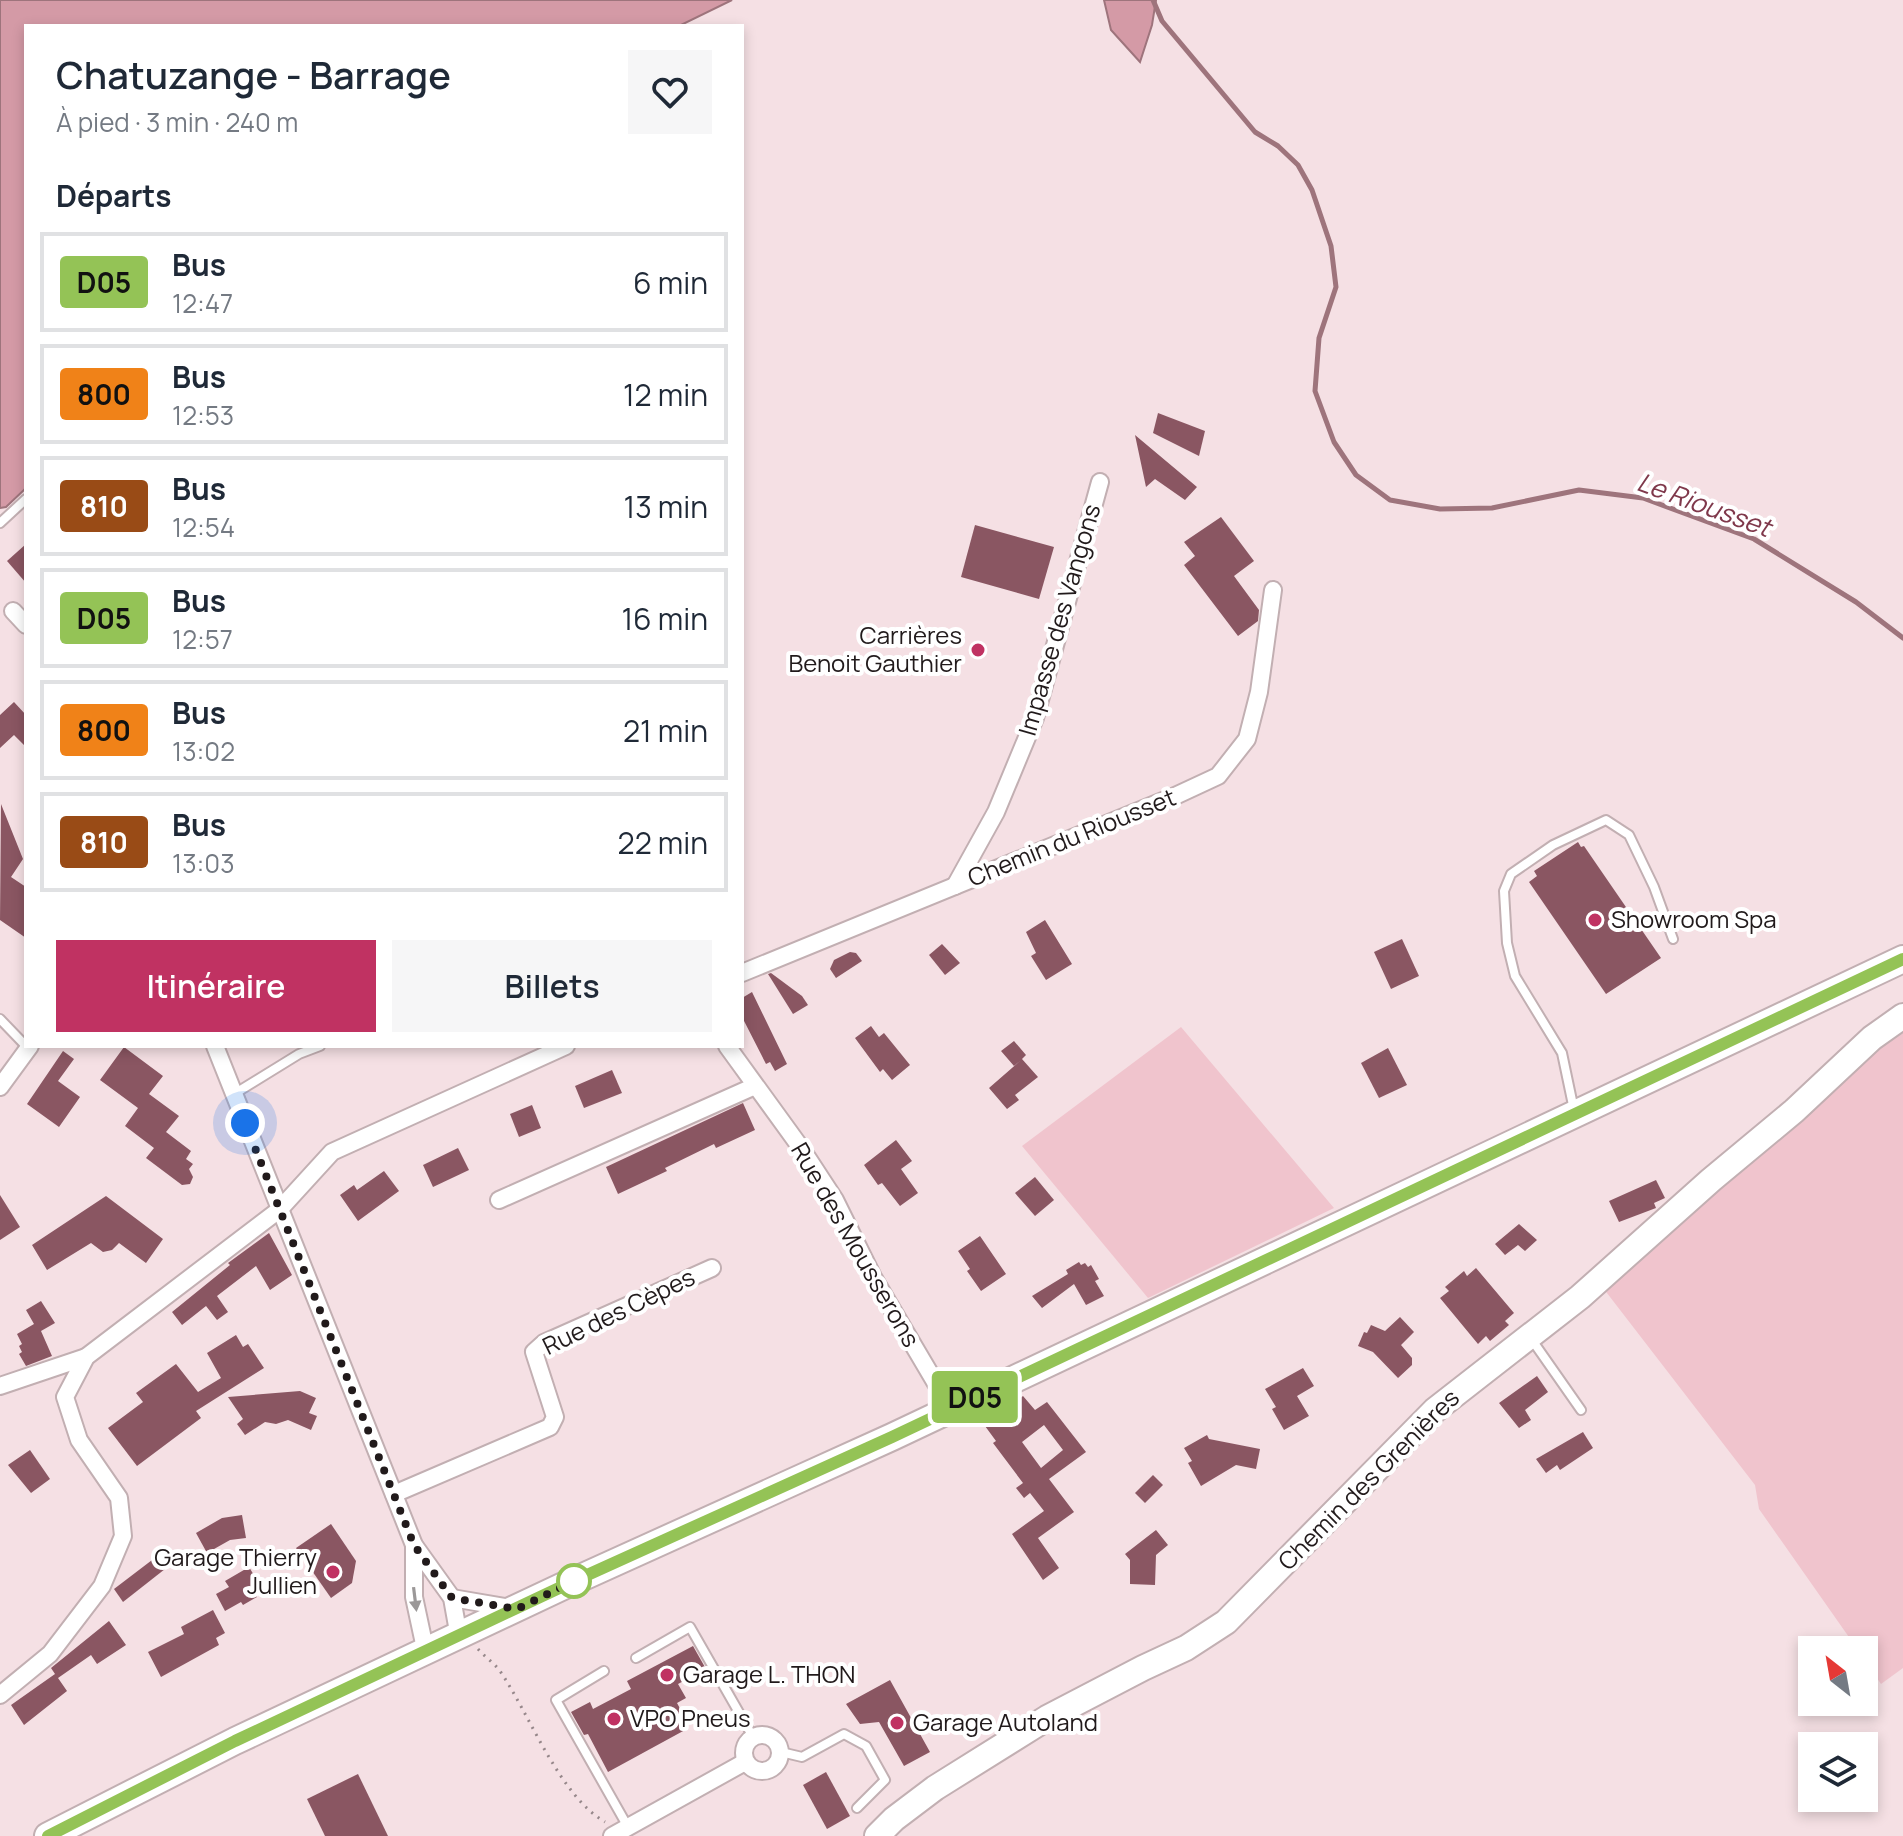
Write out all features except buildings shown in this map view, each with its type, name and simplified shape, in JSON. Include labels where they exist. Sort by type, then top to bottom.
[{"type":"main road","points":[[48,1836],[235,1741],[951,1409],[1903,959]]},
{"type":"street","name":"Impasse des Vangons","points":[[955,886],[996,812],[1035,718],[1100,482]]},
{"type":"street","name":"Chemin du Riousset","points":[[744,972],[1218,776],[1247,739],[1259,692],[1273,590]]},
{"type":"street","points":[[13,611],[24,623]]},
{"type":"street","name":"Chemin des Grenières","points":[[877,1836],[935,1788],[1047,1718],[1186,1648],[1226,1622],[1435,1410],[1580,1297],[1794,1111],[1872,1038],[1903,1016]]},
{"type":"street","points":[[0,1087],[27,1048]]},
{"type":"street","points":[[216,1048],[414,1545],[452,1598],[463,1635]]},
{"type":"street","points":[[0,1386],[86,1357],[279,1210],[332,1152],[562,1048]]},
{"type":"street","name":"Rue des Mousserons","points":[[728,1048],[835,1200],[873,1277],[951,1409]]},
{"type":"street","points":[[499,1200],[755,1086]]},
{"type":"street","name":"Rue des Cèpes","points":[[394,1494],[550,1427],[555,1417],[534,1352],[544,1343],[712,1268]]},
{"type":"street","points":[[0,1695],[50,1654],[102,1586],[123,1536],[119,1498],[79,1440],[65,1397],[86,1357]]},
{"type":"street","points":[[414,1545],[414,1597],[426,1653]]},
{"type":"street","points":[[452,1598],[517,1609]]},
{"type":"street","points":[[762,1734],[778,1743],[781,1752],[777,1764],[767,1771],[754,1770],[745,1762],[743,1753],[753,1737],[762,1734]]},
{"type":"street","points":[[620,1832],[745,1762]]},
{"type":"lane","points":[[0,523],[24,501]]},
{"type":"lane","points":[[1574,1115],[1562,1053],[1515,976],[1507,943],[1504,891],[1511,874],[1553,845],[1606,820],[1629,835],[1654,887],[1673,939]]},
{"type":"lane","points":[[0,1019],[24,1042]]},
{"type":"lane","points":[[234,1094],[299,1054],[315,1048]]},
{"type":"lane","points":[[1529,1336],[1581,1410]]},
{"type":"lane","points":[[636,1658],[690,1627],[753,1737]]},
{"type":"lane","points":[[604,1671],[556,1700],[620,1832]]},
{"type":"lane","points":[[781,1752],[802,1757],[844,1734],[866,1746],[885,1780],[857,1808]]},
{"type":"path","points":[[463,1635],[498,1668],[583,1806],[620,1832]]},
{"type":"shaded area","points":[[0,0],[732,0],[683,24],[24,24],[24,490],[6,507],[0,508]]},
{"type":"shaded area","points":[[1104,0],[1156,0],[1140,62],[1111,30]]},
{"type":"shaded area","points":[[1903,1024],[1903,1668],[1881,1684],[1878,1680],[1878,1636],[1848,1636],[1759,1509],[1755,1485],[1600,1284]]},
{"type":"shaded area","points":[[1181,1027],[1334,1208],[1148,1298],[1022,1146]]},
{"type":"waterway","name":"Le Riousset","points":[[1153,0],[1162,21],[1255,132],[1278,146],[1298,165],[1312,190],[1331,246],[1336,287],[1319,338],[1315,391],[1334,442],[1356,475],[1390,500],[1440,509],[1492,508],[1579,490],[1643,498],[1754,539],[1856,602],[1903,638]]},
{"type":"bus line","name":"D05","points":[[48,1836],[235,1741],[574,1581],[892,1437],[1903,959]]},
{"type":"place","name":"Carrières Benoit Gauthier","points":[[978,650]]},
{"type":"place","name":"Showroom Spa","points":[[1595,920]]},
{"type":"place","name":"Garage Thierry Jullien","points":[[333,1572]]},
{"type":"place","name":"Garage L. THON","points":[[667,1675]]},
{"type":"place","name":"VPO Pneus","points":[[614,1719]]},
{"type":"place","name":"Garage Autoland","points":[[897,1723]]},
{"type":"route","points":[[245,1123],[414,1545],[433,1572],[452,1598],[517,1609],[574,1581]]}]
